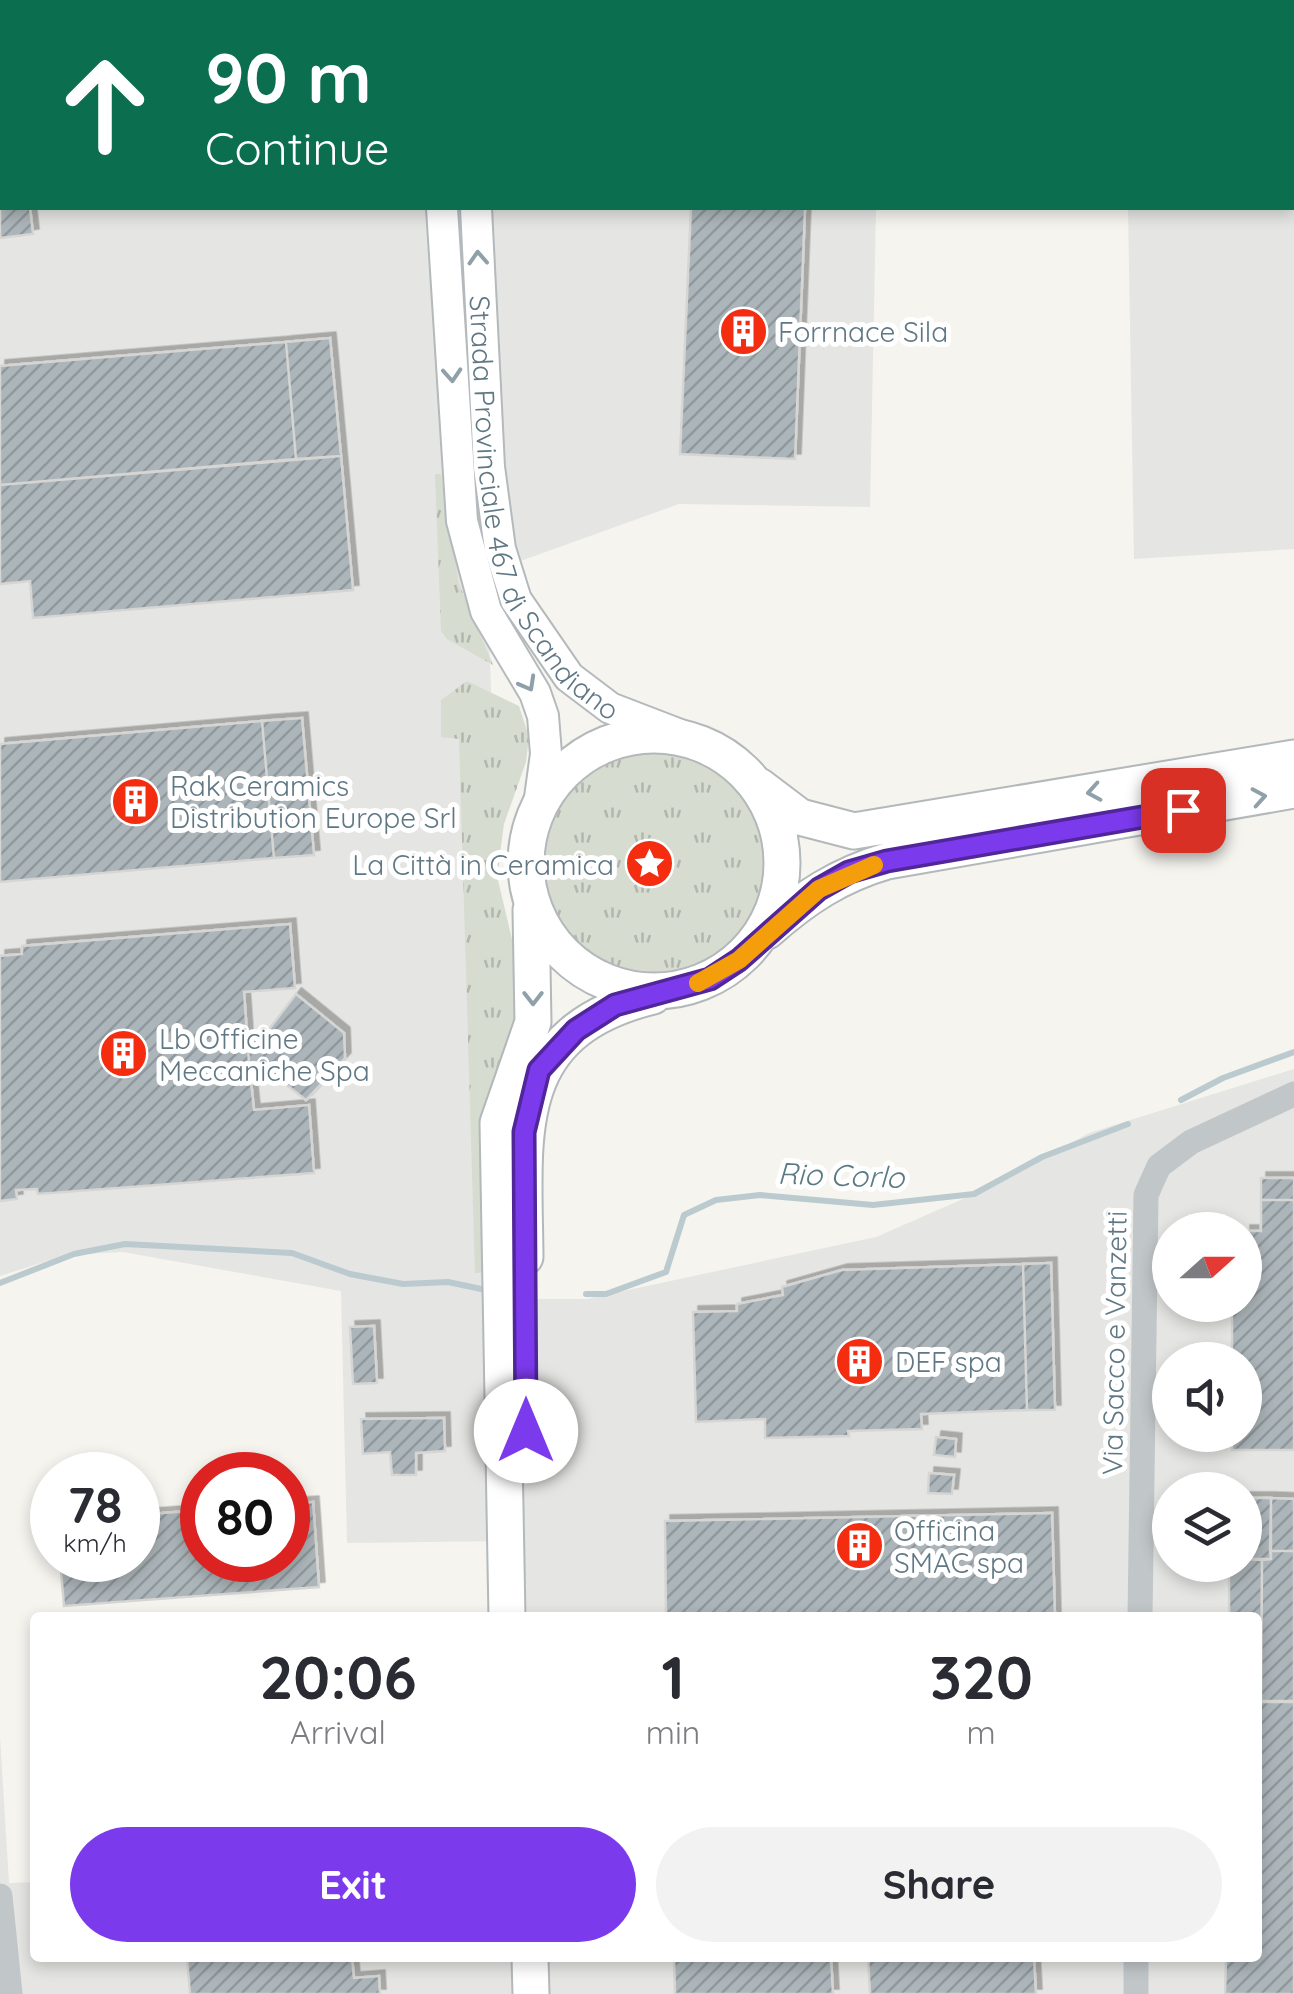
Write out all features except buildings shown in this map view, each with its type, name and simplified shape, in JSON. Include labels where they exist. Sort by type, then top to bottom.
[{"type":"highway","name":"Strada Provinciale 467 di Scandiano","points":[[662,734],[701,743],[725,756],[753,782],[770,808],[781,845],[776,904],[758,939],[739,960],[710,979],[675,990],[615,986],[577,966],[548,936],[530,900],[525,860],[539,805],[559,776],[589,752],[622,738],[662,734]]},
{"type":"highway","points":[[753,782],[800,817],[854,831],[1294,758]]},
{"type":"highway","points":[[758,939],[819,889],[849,872],[887,861],[1294,790]]},
{"type":"highway","points":[[507,1612],[511,1127],[533,1022],[530,900]]},
{"type":"highway","points":[[528,1612],[511,1127],[539,1070],[576,1030],[615,1005],[675,990]]},
{"type":"main road","name":"Strada Provinciale 467 di Scandiano","points":[[442,210],[462,521],[486,612],[534,693],[543,716],[546,754],[539,805]]},
{"type":"main road","name":"Strada Provinciale 467 di Scandiano","points":[[476,210],[489,467],[500,549],[516,600],[569,676],[610,708],[701,743]]},
{"type":"street","name":"Via Sacco e Vanzetti","points":[[1140,1612],[1146,1195],[1159,1166],[1191,1142],[1294,1094]]},
{"type":"street","points":[[0,1896],[10,1994]]},
{"type":"street","points":[[1136,1962],[1136,1994]]},
{"type":"shaded area","points":[[0,210],[876,210],[870,507],[679,504],[487,573],[506,1117],[507,1299],[586,1299],[876,1237],[995,1185],[1089,1133],[1294,1069],[1294,1994],[0,1994],[0,1736],[9,1883],[30,1882],[30,1962],[1262,1962],[1262,1612],[510,1612],[507,1541],[347,1543],[341,1291],[123,1252],[66,1255],[0,1276]]},
{"type":"shaded area","points":[[1128,210],[1294,210],[1294,549],[1134,559]]},
{"type":"green space","points":[[435,474],[441,474],[459,584],[493,665],[447,639],[441,631]]},
{"type":"green space","points":[[467,681],[519,706],[529,737],[526,762],[504,824],[497,876],[520,973],[492,1272],[475,1273],[459,739],[441,737],[441,700]]},
{"type":"green space","points":[[652,750],[695,759],[732,784],[757,821],[766,864],[757,907],[732,944],[695,969],[652,978],[609,969],[572,944],[547,907],[538,864],[547,821],[572,784],[609,759]]},
{"type":"waterway","name":"Rio Corlo","points":[[1181,1100],[1223,1078],[1294,1052]]},
{"type":"waterway","name":"Rio Corlo","points":[[586,1294],[606,1294],[666,1272],[684,1215],[716,1200],[760,1195],[873,1205],[974,1194],[1042,1157],[1128,1124]]},
{"type":"waterway","name":"Rio Corlo","points":[[0,1283],[74,1254],[125,1244],[292,1253],[350,1274],[403,1284],[448,1282],[486,1290]]},
{"type":"slow traffic","points":[[698,983],[739,960],[792,908],[819,889],[849,872],[874,865]]},
{"type":"place","name":"Forrnace Sila","points":[[743,331]]},
{"type":"place","name":"Rak Ceramics Distribution Europe Srl","points":[[135,801]]},
{"type":"place","name":"La Città in Ceramica","points":[[649,864]]},
{"type":"place","name":"Lb Officine Meccaniche Spa","points":[[124,1054]]},
{"type":"place","name":"DEF spa","points":[[860,1361]]},
{"type":"place","name":"Officina SMAC spa","points":[[859,1546]]},
{"type":"route","points":[[526,1431],[524,1132],[539,1070],[576,1030],[615,1005],[710,979],[739,960],[792,908],[849,872],[887,861],[1183,810]]}]
